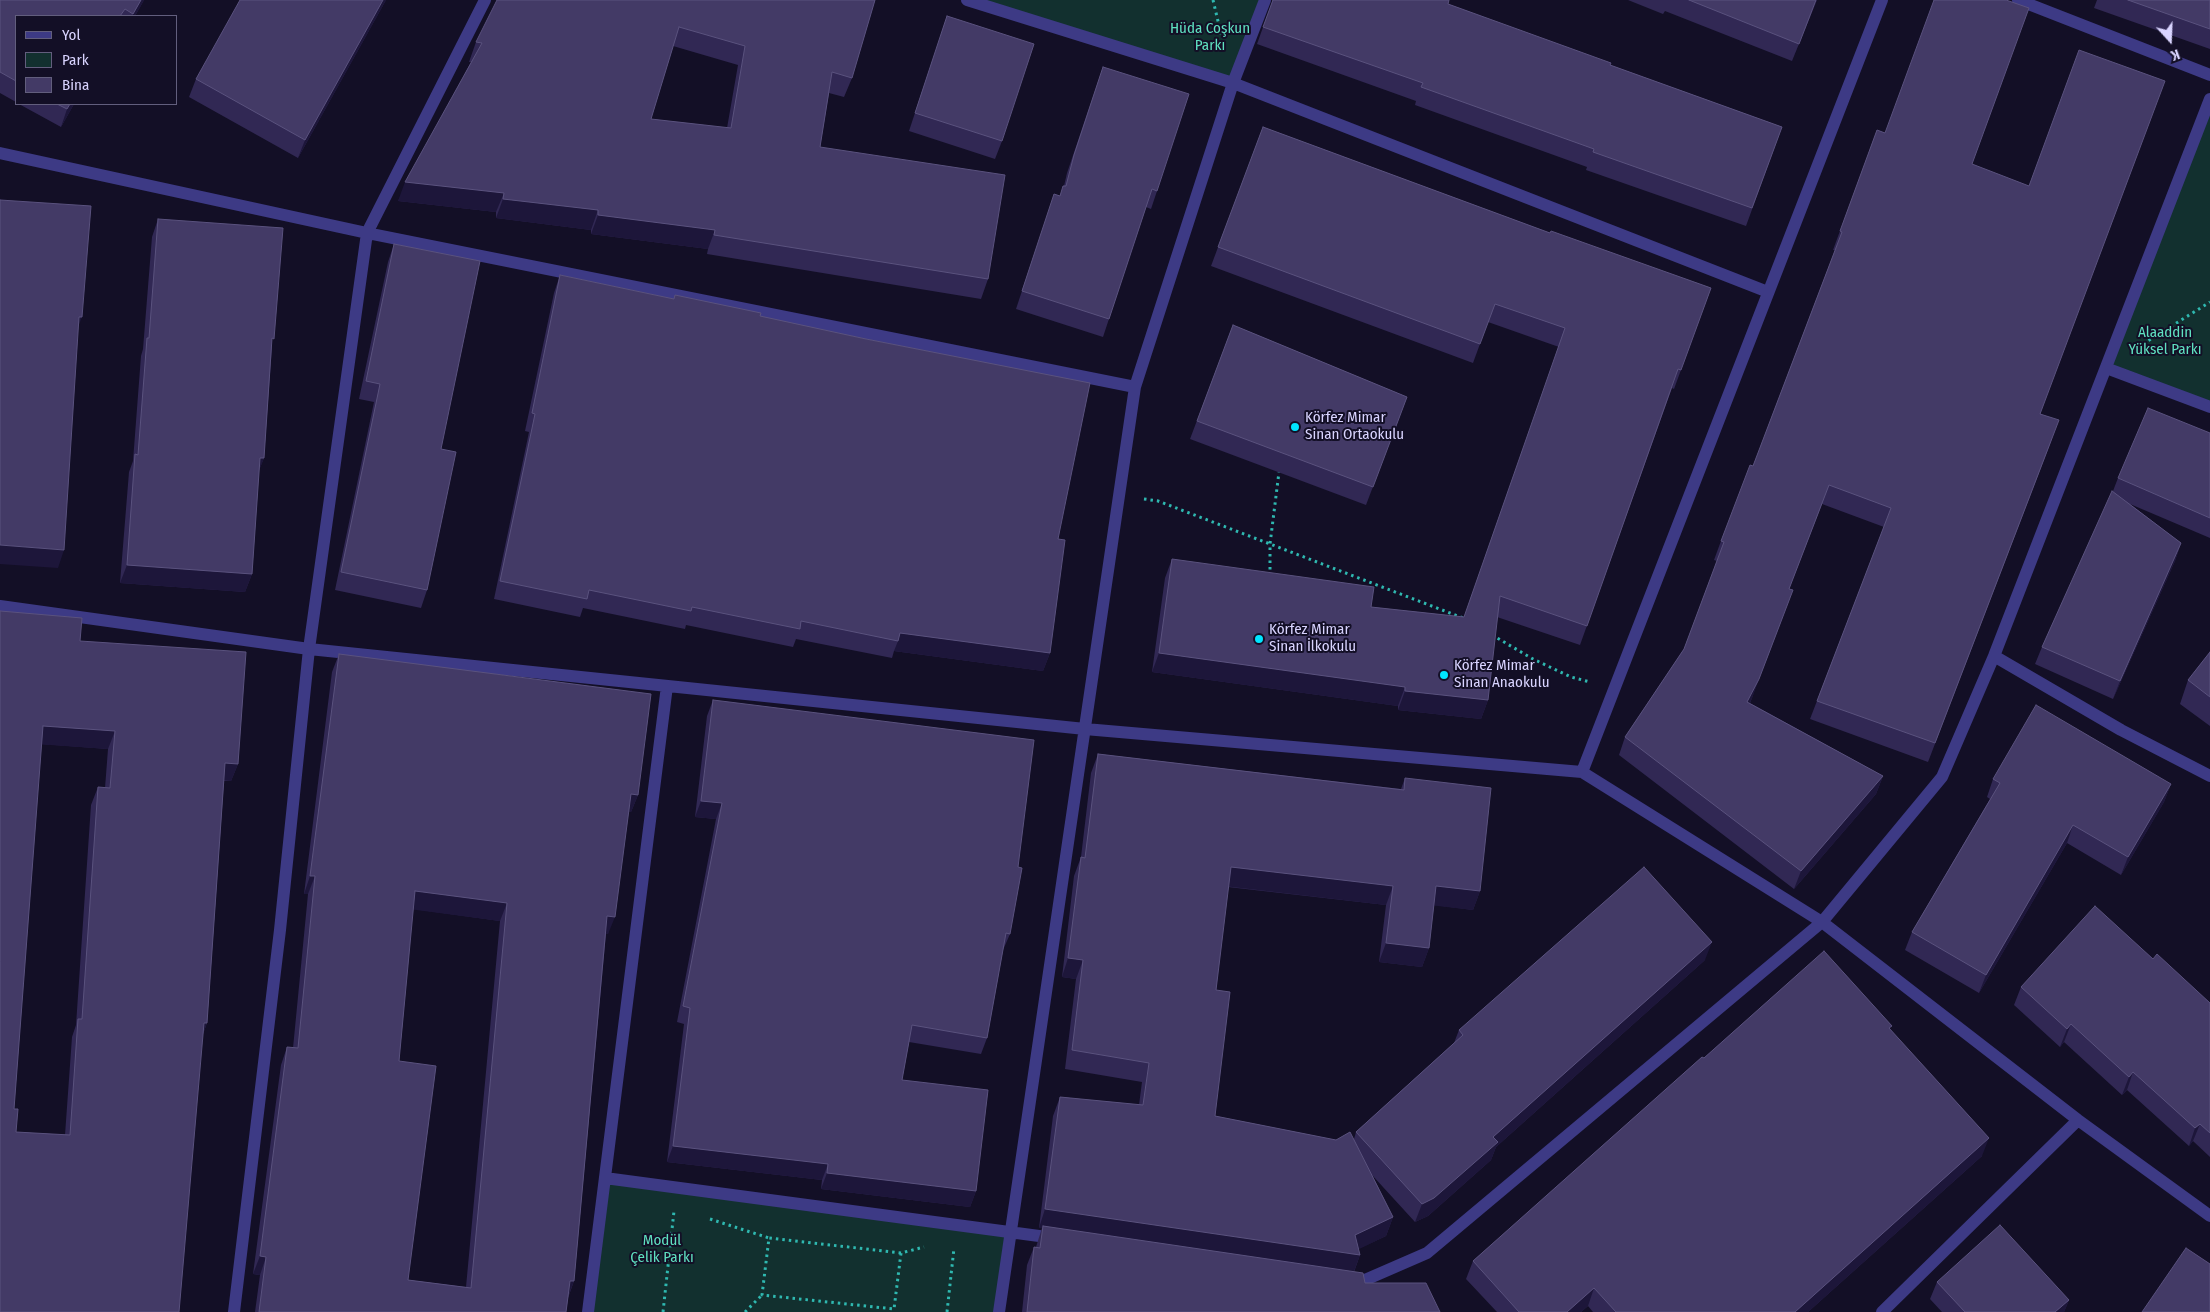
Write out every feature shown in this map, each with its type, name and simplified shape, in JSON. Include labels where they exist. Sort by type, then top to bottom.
[{"type":"street","points":[[234,1312],[280,930],[310,649],[367,232],[485,0]]},
{"type":"street","points":[[967,0],[1233,83],[1768,292]]},
{"type":"street","points":[[999,1312],[1135,388],[1233,83],[1265,0]]},
{"type":"street","points":[[1582,772],[1882,0]]},
{"type":"street","points":[[2018,0],[2210,75]]},
{"type":"street","points":[[1338,1280],[1358,1283],[1427,1254],[1822,922],[1942,777],[1994,656],[2210,99]]},
{"type":"street","points":[[0,153],[367,232],[1135,388]]},
{"type":"street","points":[[2106,368],[2210,407]]},
{"type":"street","points":[[0,606],[310,649],[1085,728],[1582,772],[1822,922],[2078,1120],[2210,1216]]},
{"type":"street","points":[[1994,656],[2122,730],[2210,776]]},
{"type":"street","points":[[588,1312],[667,686]]},
{"type":"street","points":[[1882,1312],[2078,1120]]},
{"type":"street","points":[[605,1178],[1069,1240]]},
{"type":"path","points":[[2106,368],[2210,302]]},
{"type":"path","points":[[1269,582],[1270,544],[1279,472]]},
{"type":"path","points":[[1119,496],[1158,501],[1460,616],[1468,621]]},
{"type":"path","points":[[1458,621],[1460,616]]},
{"type":"path","points":[[1484,630],[1532,659],[1571,677],[1615,688]]},
{"type":"path","points":[[663,1312],[674,1208]]},
{"type":"path","points":[[745,1312],[762,1294],[769,1238],[901,1252],[895,1311],[762,1294]]},
{"type":"path","points":[[947,1312],[956,1238]]},
{"type":"green space","name":"Hüda Coşkun Parkı","points":[[967,0],[1265,0],[1233,83]]},
{"type":"green space","name":"Alaaddin Yüksel Parkı","points":[[2210,99],[2210,407],[2106,368]]},
{"type":"green space","name":"Modül Çelik Parkı","points":[[605,1178],[1011,1232],[999,1312],[588,1312]]},
{"type":"building","points":[[0,0],[141,0],[133,14],[125,9],[121,15],[15,15],[15,80],[0,72]]},
{"type":"building","points":[[240,0],[383,0],[305,140],[196,79]]},
{"type":"building","points":[[497,0],[875,0],[852,78],[832,72],[820,147],[1005,175],[988,279],[714,235],[715,230],[598,215],[598,210],[503,199],[504,193],[405,182],[482,43],[476,42]],"holes":[[[679,27],[745,46],[731,128],[651,119]]]},
{"type":"building","points":[[1273,0],[1449,0],[1448,4],[1782,127],[1752,208],[1593,152],[1594,149],[1421,87],[1423,83],[1263,27]]},
{"type":"building","points":[[1689,0],[1816,0],[1799,44]]},
{"type":"building","points":[[1934,0],[2006,0],[2029,8],[1972,164],[2029,186],[2079,50],[2165,81],[2040,414],[2059,420],[1935,743],[1817,701],[1891,508],[1829,485],[1789,589],[1793,590],[1759,679],[1747,702],[1883,776],[1801,871],[1625,737],[1684,649],[1724,542],[1721,541],[1750,465],[1753,466],[1842,232],[1840,231],[1877,130],[1885,133]]},
{"type":"building","points":[[2128,0],[2210,0],[2210,29]]},
{"type":"building","points":[[947,16],[1034,44],[1002,141],[915,113]]},
{"type":"building","points":[[1103,67],[1189,94],[1157,191],[1152,189],[1109,319],[1022,291],[1054,194],[1060,196],[1063,186],[1066,186],[1074,155]]},
{"type":"building","points":[[59,105],[69,105],[67,109]]},
{"type":"building","points":[[1263,127],[1550,233],[1551,231],[1711,288],[1681,370],[1678,369],[1587,626],[1500,596],[1488,700],[1405,691],[1405,687],[1159,653],[1172,559],[1374,587],[1371,607],[1464,617],[1565,328],[1495,304],[1480,344],[1218,247]]},
{"type":"building","points":[[0,200],[91,206],[82,317],[79,317],[64,550],[0,545]]},
{"type":"building","points":[[158,219],[283,228],[274,339],[272,338],[264,458],[260,458],[252,574],[127,565],[135,454],[138,455]]},
{"type":"building","points":[[394,244],[480,261],[441,449],[456,452],[427,590],[341,572],[380,384],[366,381]]},
{"type":"building","points":[[560,275],[674,299],[675,295],[761,313],[760,316],[866,339],[1090,383],[1058,539],[1065,540],[1050,653],[900,633],[898,641],[801,621],[800,629],[692,607],[691,611],[589,590],[587,599],[500,581],[535,414],[532,413]]},
{"type":"building","name":"Körfez Mimar Sinan Ortaokulu","points":[[1233,325],[1407,397],[1373,487],[1197,421]]},
{"type":"building","points":[[2148,408],[2210,433],[2210,518],[2118,478]]},
{"type":"building","points":[[2112,491],[2181,543],[2120,681],[2042,647]]},
{"type":"building","points":[[0,611],[82,618],[80,641],[246,652],[238,764],[225,763],[207,1023],[204,1023],[179,1312],[0,1312]],"holes":[[[43,726],[115,731],[110,788],[98,787],[82,1019],[78,1019],[70,1135],[16,1132],[18,1109],[14,1109]]]},
{"type":"building","points":[[2210,652],[2210,697],[2188,680]]},
{"type":"building","points":[[339,654],[651,694],[638,795],[631,794],[615,917],[607,916],[574,1281],[570,1281],[566,1312],[259,1312],[266,1257],[260,1256],[287,1047],[298,1048],[315,876],[310,876]],"holes":[[[415,891],[507,903],[471,1288],[408,1280],[436,1066],[399,1061]]]},
{"type":"building","points":[[713,700],[1034,740],[1018,867],[1022,868],[1010,934],[1006,933],[987,1038],[912,1025],[902,1080],[988,1090],[976,1191],[827,1173],[828,1164],[673,1146],[690,1008],[683,1006],[722,803],[701,801]]},
{"type":"building","points":[[2036,705],[2171,784],[2128,857],[2073,825],[1986,975],[1912,932],[2000,783],[1993,779]]},
{"type":"building","points":[[1098,754],[1404,790],[1405,778],[1491,788],[1480,891],[1436,886],[1429,948],[1386,943],[1393,886],[1231,867],[1216,990],[1230,992],[1215,1116],[1336,1140],[1350,1132],[1393,1217],[1355,1235],[1360,1255],[1045,1209],[1060,1097],[1143,1105],[1149,1063],[1072,1050],[1083,960],[1068,958],[1081,857],[1085,858]]},
{"type":"building","points":[[1644,867],[1712,942],[1493,1137],[1498,1142],[1434,1198],[1422,1204],[1356,1132],[1463,1035],[1459,1030]]},
{"type":"building","points":[[2095,906],[2153,959],[2157,954],[2210,1003],[2210,1133],[2200,1124],[2195,1128],[2133,1072],[2129,1077],[2071,1024],[2067,1029],[2021,987]]},
{"type":"building","points":[[1824,951],[1892,1026],[1889,1028],[1989,1138],[1795,1312],[1616,1312],[1594,1288],[1567,1312],[1519,1312],[1473,1261]]},
{"type":"building","points":[[2000,1225],[2069,1300],[2055,1312],[1965,1312],[1937,1282]]},
{"type":"building","points":[[1043,1226],[1363,1273],[1365,1283],[1426,1283],[1440,1312],[1027,1312],[1034,1247],[1040,1248]]},
{"type":"building","points":[[2186,1248],[2210,1264],[2210,1312],[2142,1312]]},
{"type":"place","name":"Körfez Mimar Sinan Ortaokulu","points":[[1295,427]]},
{"type":"place","name":"Körfez Mimar Sinan İlkokulu","points":[[1259,639]]},
{"type":"place","name":"Körfez Mimar Sinan Anaokulu","points":[[1444,675]]}]
